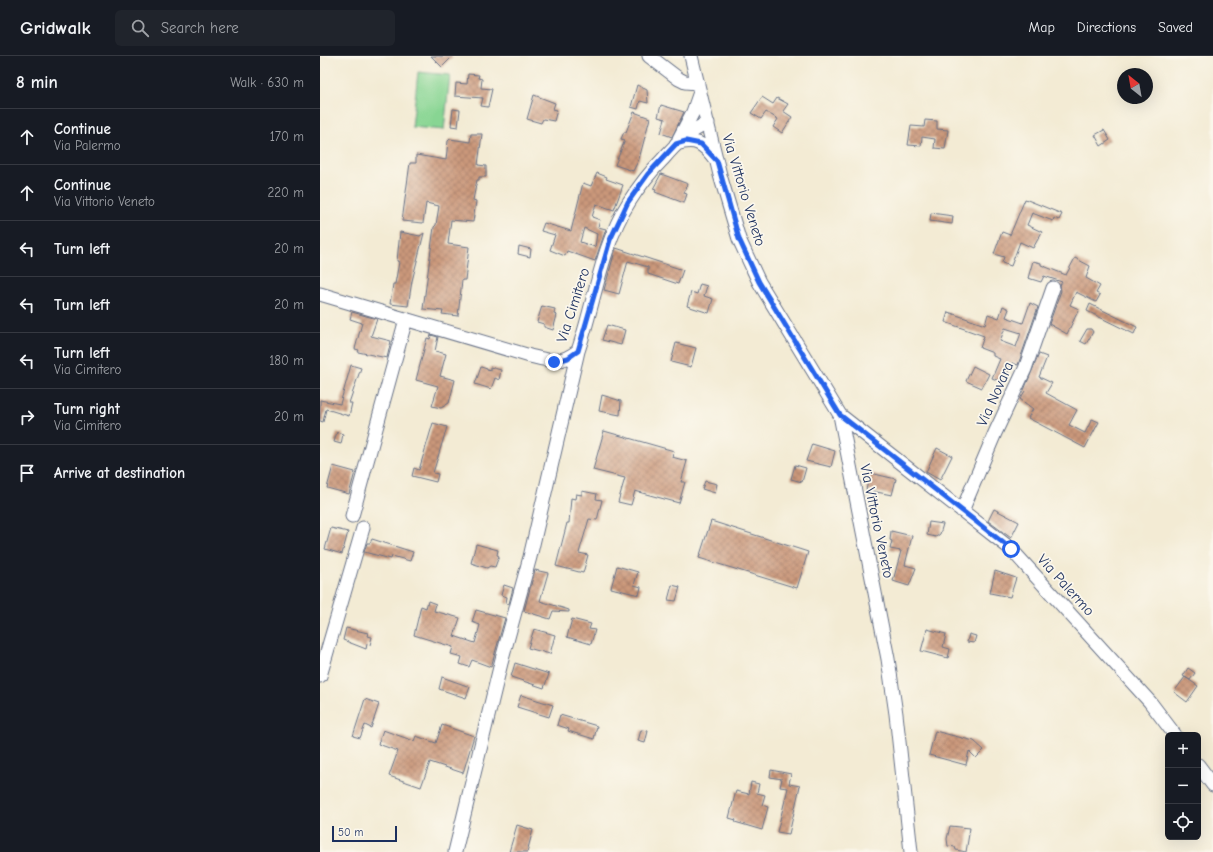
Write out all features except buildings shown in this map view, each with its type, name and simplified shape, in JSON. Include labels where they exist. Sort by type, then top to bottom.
[{"type":"street","points":[[649,56],[685,82],[699,87]]},
{"type":"street","name":"Via Vittorio Veneto","points":[[691,56],[717,161],[739,239],[759,282],[840,415],[888,659],[896,714],[910,852]]},
{"type":"street","name":"Via Cimitero","points":[[676,144],[693,112],[699,87]]},
{"type":"street","name":"Via Cimitero","points":[[320,294],[530,356],[554,362],[568,358],[578,351],[602,266],[617,225],[628,202],[648,174],[676,144],[688,134],[708,123]]},
{"type":"street","points":[[676,144],[686,141],[701,144],[717,161]]},
{"type":"street","name":"Via Novara","points":[[962,511],[995,433],[1025,369],[1053,288]]},
{"type":"street","points":[[352,516],[406,319]]},
{"type":"street","points":[[455,852],[501,663],[530,557],[578,351]]},
{"type":"street","name":"Via Palermo","points":[[840,415],[1011,549],[1150,702],[1173,732]]},
{"type":"street","points":[[320,676],[363,528]]},
{"type":"street","points":[[1200,768],[1213,785]]},
{"type":"green space","points":[[418,72],[450,75],[444,130],[412,127]]},
{"type":"route","points":[[554,362],[568,358],[578,351],[610,240],[628,202],[648,174],[676,144],[686,141],[701,144],[717,161],[739,239],[759,282],[840,415],[1011,549]]}]
